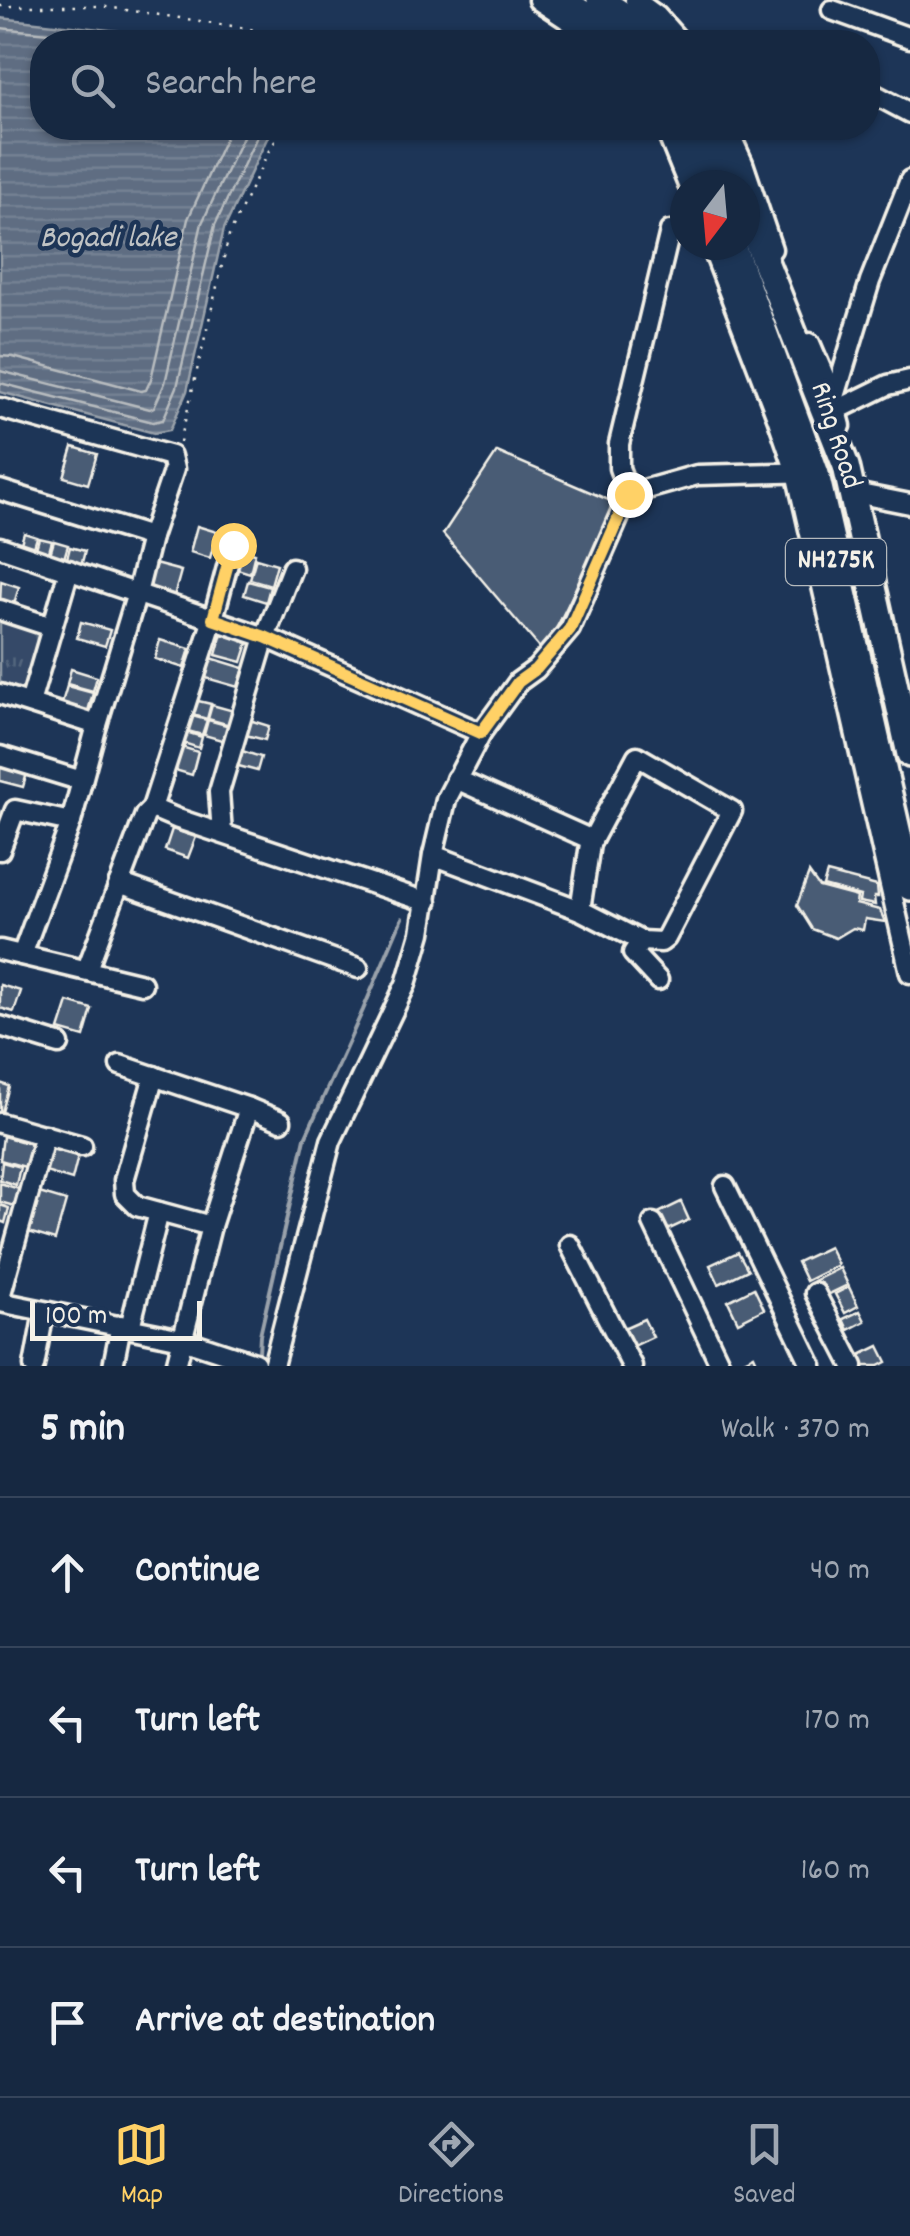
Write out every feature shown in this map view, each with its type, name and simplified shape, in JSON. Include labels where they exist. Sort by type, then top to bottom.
[{"type":"highway","points":[[564,0],[605,30]]},
{"type":"highway","points":[[600,0],[645,30]]},
{"type":"highway","points":[[689,140],[703,170]]},
{"type":"highway","points":[[719,140],[730,153],[733,170]]},
{"type":"highway","name":"Ring Road","points":[[760,246],[832,412],[910,754]]},
{"type":"highway","name":"Ring Road","points":[[737,260],[800,431],[806,472],[910,887]]},
{"type":"street","points":[[538,0],[583,30]]},
{"type":"street","points":[[636,0],[669,30]]},
{"type":"street","points":[[832,10],[910,38]]},
{"type":"street","points":[[880,98],[910,114]]},
{"type":"street","points":[[670,140],[682,170]]},
{"type":"street","points":[[729,140],[730,153],[779,268],[860,494],[910,706]]},
{"type":"street","points":[[832,412],[870,281],[909,186]]},
{"type":"street","points":[[45,1135],[0,1300],[182,1338],[261,1365],[331,1141],[406,984],[427,902],[446,800],[481,733],[518,682],[536,669],[570,629],[629,494],[619,468],[619,444],[670,231]]},
{"type":"street","points":[[718,260],[778,417],[806,472],[808,521],[820,583],[910,973]]},
{"type":"street","points":[[800,431],[888,385],[910,380]]},
{"type":"street","points":[[0,408],[171,456],[174,469],[151,537],[71,822],[22,955]]},
{"type":"street","points":[[629,494],[697,475],[806,472]]},
{"type":"street","points":[[0,490],[151,537]]},
{"type":"street","points":[[860,494],[910,504]]},
{"type":"street","points":[[87,969],[145,815],[152,808],[233,545]]},
{"type":"street","points":[[0,546],[265,637],[481,733]]},
{"type":"street","points":[[222,834],[219,792],[265,637],[292,568]]},
{"type":"street","points":[[30,704],[68,570]]},
{"type":"street","points":[[0,610],[52,627]]},
{"type":"street","points":[[0,694],[97,725]]},
{"type":"street","points":[[0,756],[82,781]]},
{"type":"street","points":[[434,855],[580,910],[641,940],[661,942],[732,811],[637,756],[592,840],[580,910]]},
{"type":"street","points":[[456,779],[592,840]]},
{"type":"street","points":[[152,808],[427,902]]},
{"type":"street","points":[[0,850],[15,810],[71,822]]},
{"type":"street","points":[[120,884],[358,968]]},
{"type":"street","points":[[641,940],[633,954],[658,980]]},
{"type":"street","points":[[0,950],[142,984]]},
{"type":"street","points":[[2,1032],[59,1044]]},
{"type":"street","points":[[120,1064],[282,1122]]},
{"type":"street","points":[[154,1076],[124,1180],[125,1194],[137,1206],[211,1226]]},
{"type":"street","points":[[176,1366],[211,1226],[250,1108]]},
{"type":"street","points":[[0,1122],[82,1146]]},
{"type":"street","points":[[724,1186],[812,1366]]},
{"type":"street","points":[[113,1366],[159,1212]]},
{"type":"street","points":[[653,1223],[722,1366]]},
{"type":"street","points":[[570,1246],[632,1366]]},
{"type":"street","points":[[815,1293],[853,1366]]},
{"type":"street","points":[[34,1366],[44,1312]]},
{"type":"path","points":[[0,6],[100,6],[254,30]]},
{"type":"path","points":[[171,456],[186,426],[229,236],[277,140]]},
{"type":"green space","points":[[0,614],[47,629],[28,697],[0,688]]},
{"type":"water","name":"Bogadi lake","points":[[0,18],[109,30],[30,30],[30,140],[266,140],[224,229],[187,391],[170,430],[154,433],[0,392]]},
{"type":"building","points":[[73,447],[97,454],[88,484],[64,477]]},
{"type":"building","points":[[497,452],[618,504],[544,653],[443,534]]},
{"type":"building","points":[[197,526],[217,532],[210,558],[190,552]]},
{"type":"building","points":[[24,533],[37,537],[32,554],[19,550]]},
{"type":"building","points":[[39,538],[52,541],[47,559],[34,556]]},
{"type":"building","points":[[54,541],[68,545],[62,565],[48,561]]},
{"type":"building","points":[[70,547],[85,551],[80,570],[65,566]]},
{"type":"building","points":[[242,549],[255,553],[250,573],[237,569]]},
{"type":"building","points":[[256,558],[277,564],[271,585],[250,579]]},
{"type":"building","points":[[151,563],[181,571],[173,600],[143,591]]},
{"type":"building","points":[[1,581],[19,587],[13,607],[0,604]]},
{"type":"building","points":[[248,581],[270,587],[266,602],[244,595]]},
{"type":"building","points":[[81,622],[110,630],[105,646],[77,638]]},
{"type":"building","points":[[222,633],[249,640],[242,662],[216,655]]},
{"type":"building","points":[[160,640],[190,649],[184,668],[155,659]]},
{"type":"building","points":[[211,658],[244,668],[238,687],[206,678]]},
{"type":"building","points":[[71,669],[97,677],[93,691],[67,684]]},
{"type":"building","points":[[67,686],[93,693],[88,711],[62,703]]},
{"type":"building","points":[[190,699],[211,704],[207,719],[186,713]]},
{"type":"building","points":[[212,705],[234,711],[230,725],[208,719]]},
{"type":"building","points":[[185,714],[207,720],[202,735],[181,729]]},
{"type":"building","points":[[246,719],[269,726],[265,740],[242,734]]},
{"type":"building","points":[[208,720],[230,726],[225,741],[204,735]]},
{"type":"building","points":[[183,731],[202,737],[199,748],[180,742]]},
{"type":"building","points":[[175,745],[198,752],[192,775],[168,768]]},
{"type":"building","points":[[239,750],[261,757],[257,771],[235,765]]},
{"type":"building","points":[[0,765],[27,773],[23,787],[0,781]]},
{"type":"building","points":[[172,829],[196,837],[188,858],[165,850]]},
{"type":"building","points":[[809,873],[819,887],[857,897],[856,904],[880,910],[885,922],[865,919],[863,930],[853,928],[836,938],[812,929],[797,905]]},
{"type":"building","points":[[827,873],[877,886],[875,905],[859,902],[860,896],[823,886]]},
{"type":"building","points":[[0,985],[21,991],[14,1012],[0,1008]]},
{"type":"building","points":[[68,1002],[92,1009],[84,1037],[59,1030]]},
{"type":"building","points":[[0,1083],[9,1086],[2,1112],[0,1112]]},
{"type":"building","points":[[3,1136],[31,1144],[25,1167],[0,1160]]},
{"type":"building","points":[[49,1148],[78,1156],[72,1180],[42,1171]]},
{"type":"building","points":[[2,1162],[20,1167],[16,1185],[0,1180]]},
{"type":"building","points":[[0,1183],[19,1189],[14,1206],[0,1202]]},
{"type":"building","points":[[36,1192],[66,1201],[55,1240],[25,1231]]},
{"type":"building","points":[[681,1202],[689,1220],[661,1233],[652,1216]]},
{"type":"building","points":[[0,1205],[9,1208],[5,1223],[0,1221]]},
{"type":"building","points":[[829,1247],[838,1265],[806,1281],[797,1262]]},
{"type":"building","points":[[738,1252],[748,1270],[719,1284],[710,1265]]},
{"type":"building","points":[[840,1268],[848,1285],[823,1297],[814,1281]]},
{"type":"building","points":[[849,1287],[858,1306],[845,1313],[835,1294]]},
{"type":"building","points":[[754,1288],[764,1309],[738,1322],[728,1301]]},
{"type":"building","points":[[860,1311],[865,1321],[848,1330],[843,1319]]},
{"type":"building","points":[[644,1319],[653,1337],[625,1350],[617,1331]]},
{"type":"building","points":[[879,1346],[887,1362],[863,1366],[858,1356]]},
{"type":"building","points":[[754,1355],[759,1366],[732,1366]]},
{"type":"waterway","points":[[259,1353],[305,1138],[402,918]]},
{"type":"route","points":[[233,545],[213,619],[265,637],[481,733],[518,682],[536,669],[570,629],[629,494]]}]
